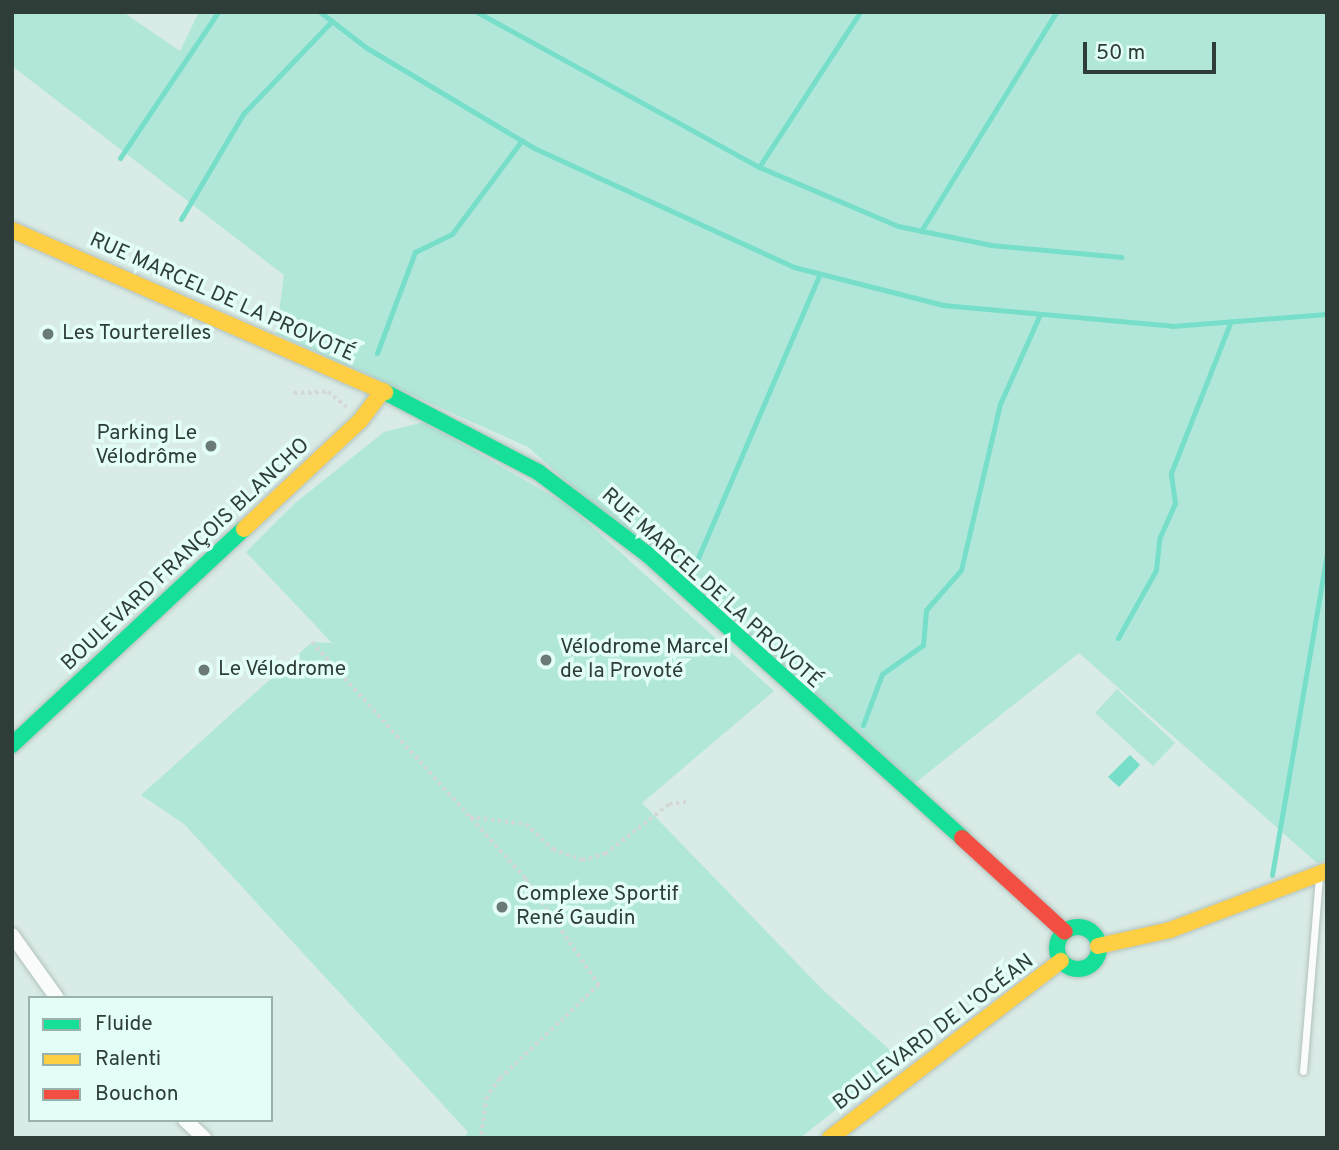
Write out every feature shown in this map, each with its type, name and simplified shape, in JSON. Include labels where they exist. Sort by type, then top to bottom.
[{"type":"main road","name":"RUE MARCEL DE LA PROVOTÉ","points":[[12,230],[383,391],[503,449],[611,524],[1065,932]]},
{"type":"main road","name":"BOULEVARD FRANÇOIS BLANCHO","points":[[12,745],[360,421],[383,391]]},
{"type":"main road","points":[[1098,946],[1086,929],[1065,932],[1058,942],[1062,961],[1086,968],[1098,946],[1170,930],[1323,872]]},
{"type":"main road","name":"BOULEVARD DE L'OCÉAN","points":[[830,1138],[1062,961]]},
{"type":"street","points":[[12,935],[56,996]]},
{"type":"street","points":[[187,1122],[204,1138]]},
{"type":"lane","points":[[1303,1071],[1323,872]]},
{"type":"path","points":[[294,393],[328,392],[360,421]]},
{"type":"path","points":[[312,642],[526,879],[599,985],[500,1079],[487,1097],[481,1138]]},
{"type":"path","points":[[470,817],[526,824],[552,849],[582,860],[606,854],[668,804],[686,802]]},
{"type":"shaded area","points":[[12,12],[123,12],[180,51],[199,12],[1327,12],[1327,860],[1317,863],[1079,653],[910,787],[528,447],[276,334],[284,275],[12,66]]},
{"type":"shaded area","points":[[424,422],[568,505],[774,691],[642,803],[823,990],[900,1059],[800,1138],[464,1138],[468,1132],[184,824],[141,795],[312,642],[332,643],[246,552],[294,504],[384,432]]},
{"type":"shaded area","points":[[1117,689],[1175,743],[1153,766],[1095,713]]},
{"type":"shaded area","points":[[1130,755],[1140,765],[1119,787],[1108,777]]},
{"type":"waterway","points":[[120,158],[218,12]]},
{"type":"waterway","points":[[320,12],[367,48],[534,148],[794,267],[943,305],[1172,326],[1327,314]]},
{"type":"waterway","points":[[477,12],[759,167],[898,226],[991,245],[1121,257]]},
{"type":"waterway","points":[[759,167],[860,12]]},
{"type":"waterway","points":[[921,231],[1056,12]]},
{"type":"waterway","points":[[181,219],[243,114],[332,21]]},
{"type":"waterway","points":[[377,353],[415,252],[452,234],[522,140]]},
{"type":"waterway","points":[[692,572],[820,274]]},
{"type":"waterway","points":[[863,725],[882,674],[923,645],[926,610],[961,570],[1000,404],[1040,314]]},
{"type":"waterway","points":[[1118,638],[1156,570],[1159,539],[1175,503],[1171,473],[1231,321]]},
{"type":"waterway","points":[[1272,875],[1327,553]]},
{"type":"traffic: fast","points":[[385,392],[538,472],[647,554],[962,838]]},
{"type":"traffic: fast","points":[[12,745],[244,529]]},
{"type":"traffic: fast","points":[[1078,927],[1093,933],[1099,948],[1093,963],[1078,969],[1063,963],[1057,948],[1063,933],[1078,927]]},
{"type":"traffic: slow","points":[[12,230],[385,392]]},
{"type":"traffic: slow","points":[[244,529],[360,421],[383,391]]},
{"type":"traffic: slow","points":[[1098,946],[1170,930],[1327,871]]},
{"type":"traffic: slow","points":[[830,1138],[1061,961]]},
{"type":"traffic: jam","points":[[962,838],[1065,932]]},
{"type":"place","name":"Les Tourterelles","points":[[48,334]]},
{"type":"place","name":"Parking Le Vélodrôme","points":[[211,446]]},
{"type":"place","name":"Vélodrome Marcel de la Provoté","points":[[546,660]]},
{"type":"place","name":"Le Vélodrome","points":[[204,670]]},
{"type":"place","name":"Complexe Sportif René Gaudin","points":[[502,907]]}]
